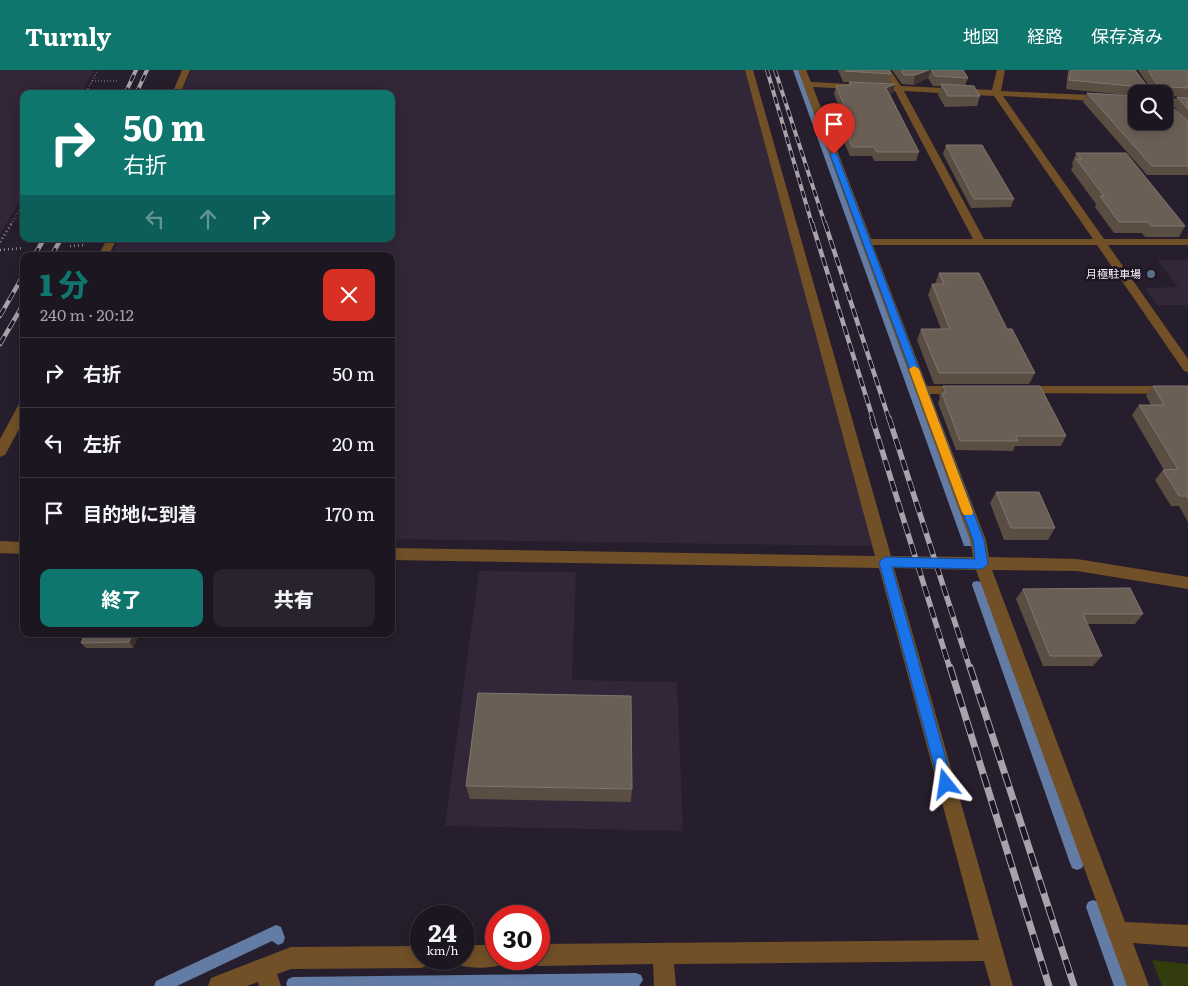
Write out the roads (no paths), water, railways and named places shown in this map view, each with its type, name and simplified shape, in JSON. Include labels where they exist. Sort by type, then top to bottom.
[{"type":"street","points":[[178,90],[186,70]]},
{"type":"street","points":[[749,70],[1002,986]]},
{"type":"street","points":[[802,70],[978,540],[982,564],[1138,986]]},
{"type":"street","points":[[886,70],[898,88],[980,242]]},
{"type":"street","points":[[1001,70],[996,92],[1188,368]]},
{"type":"street","points":[[807,84],[1128,100]]},
{"type":"street","points":[[1173,101],[1188,102]]},
{"type":"street","points":[[867,242],[1188,242]]},
{"type":"street","points":[[922,390],[971,390]]},
{"type":"street","points":[[1011,390],[1188,390]]},
{"type":"street","points":[[0,452],[20,414]]},
{"type":"street","points":[[0,547],[20,548]]},
{"type":"street","points":[[395,554],[1077,566],[1187,586]]},
{"type":"street","points":[[1118,932],[1188,936]]},
{"type":"street","points":[[550,955],[992,950]]},
{"type":"street","points":[[663,954],[665,986]]},
{"type":"street","points":[[219,986],[267,977],[291,958],[410,956]]},
{"type":"waterway","points":[[796,70],[968,543]]},
{"type":"waterway","points":[[977,585],[1077,863]]},
{"type":"waterway","points":[[1093,907],[1121,986]]},
{"type":"waterway","points":[[161,986],[276,932],[278,938]]},
{"type":"waterway","points":[[293,984],[636,980]]},
{"type":"railway","points":[[127,90],[136,70]]},
{"type":"railway","points":[[138,90],[147,70]]},
{"type":"railway","points":[[767,70],[812,224]]},
{"type":"railway","points":[[775,70],[825,224]]},
{"type":"railway","points":[[812,223],[873,419]]},
{"type":"railway","points":[[825,223],[889,419]]},
{"type":"railway","points":[[36,252],[42,242]]},
{"type":"railway","points":[[53,252],[59,242]]},
{"type":"railway","points":[[0,316],[20,281]]},
{"type":"railway","points":[[0,344],[20,310]]},
{"type":"railway","points":[[872,418],[950,669]]},
{"type":"railway","points":[[889,418],[970,669]]},
{"type":"railway","points":[[950,667],[1049,986]]},
{"type":"railway","points":[[970,667],[1074,986]]},
{"type":"place","name":"月極駐車場","points":[[1151,274]]}]
